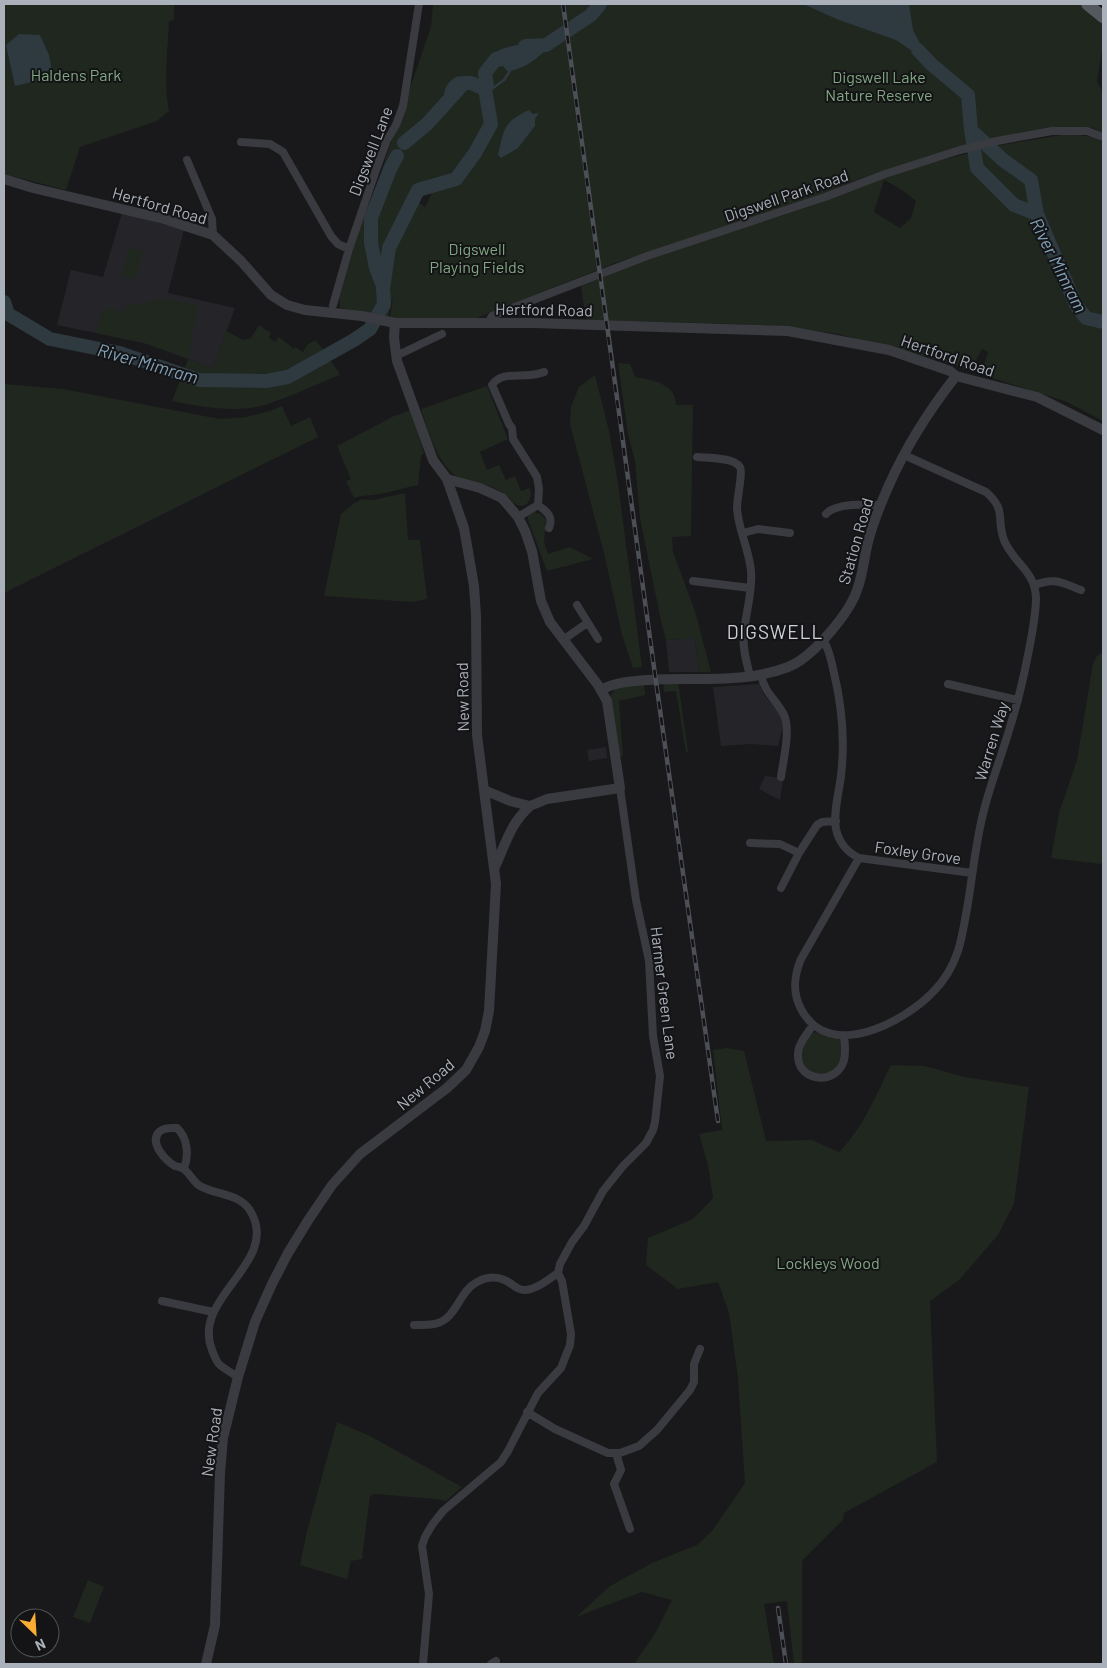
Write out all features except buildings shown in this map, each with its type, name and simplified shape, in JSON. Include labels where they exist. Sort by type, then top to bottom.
[{"type":"main road","points":[[1087,4],[1103,17]]},
{"type":"street","name":"Digswell Lane","points":[[333,305],[349,249],[387,140],[396,125],[403,106],[419,4]]},
{"type":"street","name":"Digswell Park Road","points":[[488,323],[492,316],[647,256],[825,198],[879,176],[960,150],[1052,131],[1087,131],[1103,137]]},
{"type":"street","points":[[241,142],[270,144],[283,152],[330,236],[338,244],[349,249]]},
{"type":"street","points":[[187,160],[212,219],[213,235]]},
{"type":"street","name":"Hertford Road","points":[[4,179],[33,188],[164,219],[213,235],[241,261],[271,295],[287,305],[305,310],[362,316],[395,323],[488,323],[788,331],[836,339],[901,354],[950,371],[956,376],[1037,398],[1103,430]]},
{"type":"street","points":[[395,323],[396,356],[430,455],[447,479]]},
{"type":"street","points":[[396,356],[442,334]]},
{"type":"street","points":[[538,505],[539,489],[537,477],[513,439],[512,428],[492,385],[502,377],[535,376],[544,372]]},
{"type":"street","name":"Station Road","points":[[601,690],[610,685],[637,681],[755,676],[780,670],[797,663],[814,650],[824,640],[853,601],[858,590],[868,540],[880,505],[904,455],[940,397],[956,376]]},
{"type":"street","points":[[904,455],[986,492],[999,509],[1004,540],[1024,566],[1035,585],[1044,581],[1054,580],[1081,590]]},
{"type":"street","points":[[697,457],[730,460],[740,467],[742,473],[738,490],[738,513],[750,564],[750,588],[743,637],[755,676],[779,706],[787,722],[780,777]]},
{"type":"street","name":"Harmer Green Lane","points":[[447,479],[493,493],[502,498],[518,517],[530,546],[540,601],[550,622],[601,690],[607,701],[636,900],[649,961],[653,1032],[660,1076],[653,1130],[646,1143],[603,1191],[584,1226],[565,1253],[558,1273]]},
{"type":"street","name":"New Road","points":[[206,1664],[215,1625],[220,1473],[223,1438],[238,1377],[255,1322],[272,1284],[309,1218],[332,1185],[360,1154],[447,1088],[466,1070],[479,1047],[485,1031],[490,1001],[496,888],[477,735],[474,586],[464,528],[447,479]]},
{"type":"street","points":[[518,517],[538,505]]},
{"type":"street","points":[[538,505],[549,515],[552,522],[550,528]]},
{"type":"street","points":[[826,514],[830,510],[841,507],[880,505]]},
{"type":"street","points":[[743,533],[758,529],[790,533]]},
{"type":"street","points":[[693,581],[750,588]]},
{"type":"street","name":"Warren Way","points":[[814,1026],[828,1033],[844,1036],[863,1033],[897,1020],[934,992],[953,964],[963,931],[984,809],[1018,700],[1034,621],[1035,585]]},
{"type":"street","points":[[577,605],[598,639]]},
{"type":"street","points":[[563,640],[587,623]]},
{"type":"street","points":[[824,640],[839,694],[842,722],[842,764],[836,821],[837,832],[842,844],[859,858],[797,968],[794,986],[795,994],[801,1010],[814,1026],[802,1042],[798,1056],[802,1069],[814,1077],[828,1077],[835,1074],[840,1068],[845,1052],[844,1036]]},
{"type":"street","points":[[948,684],[1018,700]]},
{"type":"street","points":[[494,868],[511,828],[518,816],[530,806],[547,799],[620,788]]},
{"type":"street","points":[[484,790],[510,801],[530,806]]},
{"type":"street","points":[[781,888],[799,853],[817,825],[822,822],[836,821]]},
{"type":"street","points":[[750,843],[780,844],[799,853]]},
{"type":"street","name":"Foxley Grove","points":[[859,858],[972,873]]},
{"type":"street","points":[[184,1168],[187,1157],[184,1137],[177,1128],[164,1129],[156,1138],[158,1149],[170,1162],[184,1168],[198,1184],[208,1190],[230,1195],[244,1203],[256,1224],[256,1244],[242,1270],[213,1312],[208,1328],[208,1340],[219,1364],[238,1377]]},
{"type":"street","points":[[414,1325],[433,1324],[444,1320],[455,1309],[466,1290],[478,1281],[495,1277],[524,1290],[535,1287],[558,1273],[562,1281],[570,1318],[571,1334],[570,1345],[561,1368],[538,1393],[501,1462],[443,1511],[432,1524],[425,1537],[422,1546],[429,1594],[423,1664]]},
{"type":"street","points":[[162,1301],[213,1312]]},
{"type":"street","points":[[527,1412],[599,1449],[620,1453],[639,1446],[667,1419],[690,1390],[694,1382],[694,1364],[700,1349]]},
{"type":"street","points":[[616,1453],[621,1470],[614,1484],[630,1529]]},
{"type":"shaded area","points":[[803,4],[909,4],[913,30],[931,64],[896,40],[839,20]]},
{"type":"shaded area","points":[[19,34],[40,35],[49,55],[53,77],[15,86],[6,45]]},
{"type":"shaded area","points":[[539,42],[543,46],[544,52],[527,65],[507,71],[503,66],[491,69],[485,74],[486,64],[496,52],[504,48]]},
{"type":"shaded area","points":[[459,76],[471,80],[471,83],[467,84],[446,107],[444,100],[446,87],[454,78]]},
{"type":"shaded area","points":[[529,110],[533,114],[539,113],[535,119],[535,126],[518,148],[501,158],[498,155],[506,127],[514,118]]},
{"type":"shaded area","points":[[122,213],[184,230],[168,293],[235,308],[213,368],[144,343],[57,325],[71,270],[103,277]]},
{"type":"shaded area","points":[[695,638],[699,672],[669,672],[666,640]]},
{"type":"shaded area","points":[[759,684],[764,695],[783,717],[783,727],[778,746],[751,744],[721,746],[713,687]]},
{"type":"shaded area","points":[[606,747],[607,758],[589,761],[587,750]]},
{"type":"shaded area","points":[[765,776],[783,780],[780,800],[759,789]]},
{"type":"green space","name":"Haldens Park","points":[[4,4],[174,4],[174,20],[169,21],[166,66],[169,111],[157,121],[80,147],[66,190],[4,174]]},
{"type":"green space","points":[[433,4],[1080,4],[1103,21],[1103,44],[1097,82],[1103,92],[1103,130],[1102,132],[1093,128],[1074,127],[1048,129],[997,138],[932,155],[859,179],[820,195],[615,263],[472,320],[390,319],[393,295],[388,318],[340,308],[339,295],[351,248],[379,183],[386,157],[431,27]],"holes":[[[437,183],[425,207],[412,198],[417,189]]]},
{"type":"green space","points":[[1068,134],[1094,137],[1103,143],[1103,421],[1067,402],[983,375],[988,352],[982,349],[970,372],[957,366],[838,334],[787,327],[586,320],[581,286],[648,259],[808,207],[911,168],[1001,145]],"holes":[[[884,180],[902,190],[916,201],[911,218],[900,228],[874,212]]]},
{"type":"green space","points":[[129,248],[143,251],[136,279],[122,276]]},
{"type":"green space","points":[[163,299],[198,305],[188,359],[144,343],[96,333],[101,312],[106,312],[107,308],[124,312],[126,306]]},
{"type":"green space","points":[[259,325],[271,333],[269,338],[275,342],[279,337],[294,349],[295,347],[303,352],[307,345],[315,340],[325,351],[340,375],[277,401],[256,407],[232,409],[208,407],[172,401],[188,359],[213,368],[226,331],[243,340],[251,338]]},
{"type":"green space","points":[[618,363],[630,364],[635,377],[655,381],[668,387],[675,398],[676,405],[693,405],[691,536],[672,537],[673,552],[695,611],[711,672],[699,672],[695,638],[666,640],[640,518],[635,461],[628,434]]},
{"type":"green space","points":[[595,375],[609,431],[618,483],[642,667],[633,668],[622,635],[604,553],[570,424],[571,407],[579,387]]},
{"type":"green space","points":[[4,384],[63,389],[220,419],[246,417],[282,406],[291,426],[310,417],[318,437],[4,593]]},
{"type":"green space","points":[[487,386],[508,439],[480,452],[487,470],[499,465],[506,480],[515,476],[521,491],[529,488],[531,492],[530,499],[523,506],[515,504],[496,489],[454,475],[436,451],[421,409]]},
{"type":"green space","points":[[411,410],[424,453],[421,456],[418,485],[354,498],[346,481],[351,479],[337,446],[394,416]]},
{"type":"green space","points":[[405,493],[408,540],[420,540],[427,599],[412,602],[324,596],[341,514],[362,499],[373,500]]},
{"type":"green space","points":[[534,512],[541,514],[546,520],[544,542],[548,554],[569,547],[593,559],[547,571],[528,520],[528,516]]},
{"type":"green space","points":[[1103,652],[1103,860],[1101,864],[1051,858],[1059,813],[1077,760],[1093,663],[1097,656]]},
{"type":"green space","points":[[678,681],[688,752],[686,753],[676,691],[664,692],[663,682]]},
{"type":"green space","points":[[644,684],[645,695],[619,701],[623,756],[619,756],[610,697],[615,688]]},
{"type":"green space","points":[[817,1032],[831,1038],[837,1038],[841,1042],[840,1061],[828,1073],[819,1074],[811,1072],[805,1067],[801,1059],[801,1049],[807,1038],[812,1033]]},
{"type":"green space","name":"Lockleys Wood","points":[[727,1048],[744,1051],[766,1141],[812,1140],[839,1152],[848,1143],[862,1122],[891,1065],[924,1066],[965,1077],[1029,1087],[1014,1204],[998,1235],[959,1280],[930,1301],[937,1462],[844,1513],[843,1520],[802,1561],[802,1664],[794,1664],[787,1601],[764,1604],[774,1664],[634,1664],[656,1632],[672,1600],[642,1592],[576,1617],[610,1586],[652,1563],[697,1545],[712,1531],[745,1483],[738,1378],[729,1313],[718,1282],[678,1289],[646,1265],[648,1238],[693,1219],[713,1198],[708,1165],[699,1134],[722,1130],[713,1050]]},
{"type":"green space","points":[[337,1422],[370,1436],[462,1487],[446,1501],[375,1494],[370,1496],[362,1559],[351,1561],[347,1579],[300,1565],[307,1531]]},
{"type":"green space","points":[[88,1580],[104,1587],[90,1623],[73,1617]]},
{"type":"waterway","name":"River Mimram","points":[[525,46],[546,45],[591,15],[600,4]]},
{"type":"waterway","name":"River Mimram","points":[[918,50],[931,64],[968,95],[977,168],[1014,205],[1037,214],[1076,305],[1086,318],[1103,322]]},
{"type":"waterway","name":"River Mimram","points":[[4,302],[8,314],[50,339],[120,353],[199,380],[266,381],[288,377],[370,329],[384,304],[383,289],[389,248],[418,190],[456,179],[475,153],[491,124],[485,89],[487,85],[485,73],[496,59]]},
{"type":"waterway","points":[[485,89],[489,91],[504,80],[510,71]]},
{"type":"waterway","name":"River Mimram","points":[[404,143],[427,124],[464,83],[471,83],[485,89]]},
{"type":"waterway","points":[[975,134],[1003,160],[1031,180],[1037,214]]},
{"type":"waterway","name":"River Mimram","points":[[383,286],[376,268],[371,243],[371,218],[397,156]]},
{"type":"railway","points":[[563,4],[718,1121]]},
{"type":"railway","points":[[778,1608],[786,1664]]},
{"type":"district","name":"DIGSWELL","points":[[775,631]]},
{"type":"park label","name":"Digswell Lake Nature Reserve","points":[[879,85]]},
{"type":"park label","name":"Digswell Playing Fields","points":[[477,257]]}]
